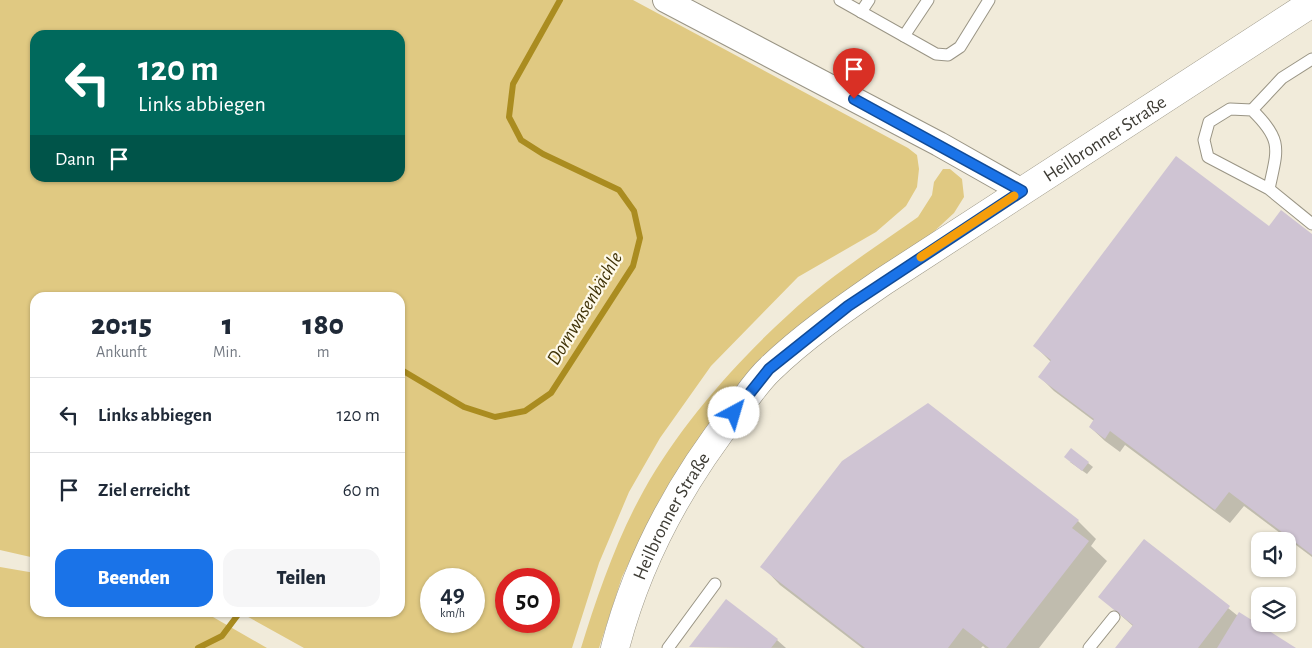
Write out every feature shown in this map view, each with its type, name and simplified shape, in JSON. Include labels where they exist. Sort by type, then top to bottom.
[{"type":"main road","name":"Heilbronner Straße","points":[[615,648],[624,613],[639,572],[662,523],[690,474],[769,369],[848,306],[1312,3]]},
{"type":"street","points":[[665,0],[939,144],[1022,191]]},
{"type":"lane","points":[[840,0],[936,54],[948,56],[960,47],[989,0]]},
{"type":"lane","points":[[861,12],[869,0]]},
{"type":"lane","points":[[904,36],[928,0]]},
{"type":"lane","points":[[1252,110],[1282,78],[1312,59]]},
{"type":"lane","points":[[1269,190],[1278,147],[1268,126],[1252,110],[1230,110],[1209,122],[1204,140],[1208,157],[1269,190],[1312,224]]},
{"type":"lane","points":[[668,648],[715,584]]},
{"type":"lane","points":[[1089,648],[1114,617]]},
{"type":"shaded area","points":[[0,0],[633,0],[908,148],[917,155],[919,169],[917,187],[906,206],[876,232],[798,277],[711,366],[660,438],[629,492],[599,563],[572,648],[304,648],[248,617],[405,617],[405,292],[30,292],[30,557],[0,550]]},
{"type":"shaded area","points":[[943,169],[950,169],[962,179],[964,197],[954,213],[927,238],[821,308],[751,369],[689,453],[660,499],[622,577],[599,648],[581,648],[608,568],[634,508],[658,466],[691,420],[728,375],[803,301],[851,264],[918,217],[932,195],[934,182]]},
{"type":"shaded area","points":[[0,567],[30,572],[30,617],[213,617],[267,648],[0,648]]},
{"type":"building","points":[[1176,156],[1269,226],[1281,210],[1312,234],[1312,555],[1296,543],[1296,532],[1282,532],[1229,492],[1215,510],[1110,431],[1105,439],[1089,427],[1094,419],[1038,377],[1051,360],[1033,346]]},
{"type":"building","points":[[928,403],[1079,520],[1072,528],[1089,541],[1006,648],[989,648],[963,628],[948,648],[865,648],[760,567],[842,461]]},
{"type":"building","points":[[1071,448],[1089,462],[1082,471],[1064,457]]},
{"type":"building","points":[[1144,539],[1230,606],[1198,648],[1115,648],[1133,625],[1098,597]]},
{"type":"building","points":[[726,599],[778,639],[771,648],[689,647]]},
{"type":"building","points":[[1239,612],[1251,620],[1251,632],[1271,632],[1296,648],[1217,648]]},
{"type":"waterway","name":"Dornwasenbächle","points":[[405,372],[464,407],[495,417],[525,411],[551,393],[633,266],[640,238],[634,211],[619,190],[543,154],[521,140],[509,117],[513,84],[560,0]]},
{"type":"waterway","name":"Dornwasenbächle","points":[[198,648],[222,636],[236,617]]},
{"type":"slow traffic","points":[[921,257],[1014,196]]},
{"type":"route","points":[[734,413],[769,369],[848,306],[1022,191],[854,99]]}]
